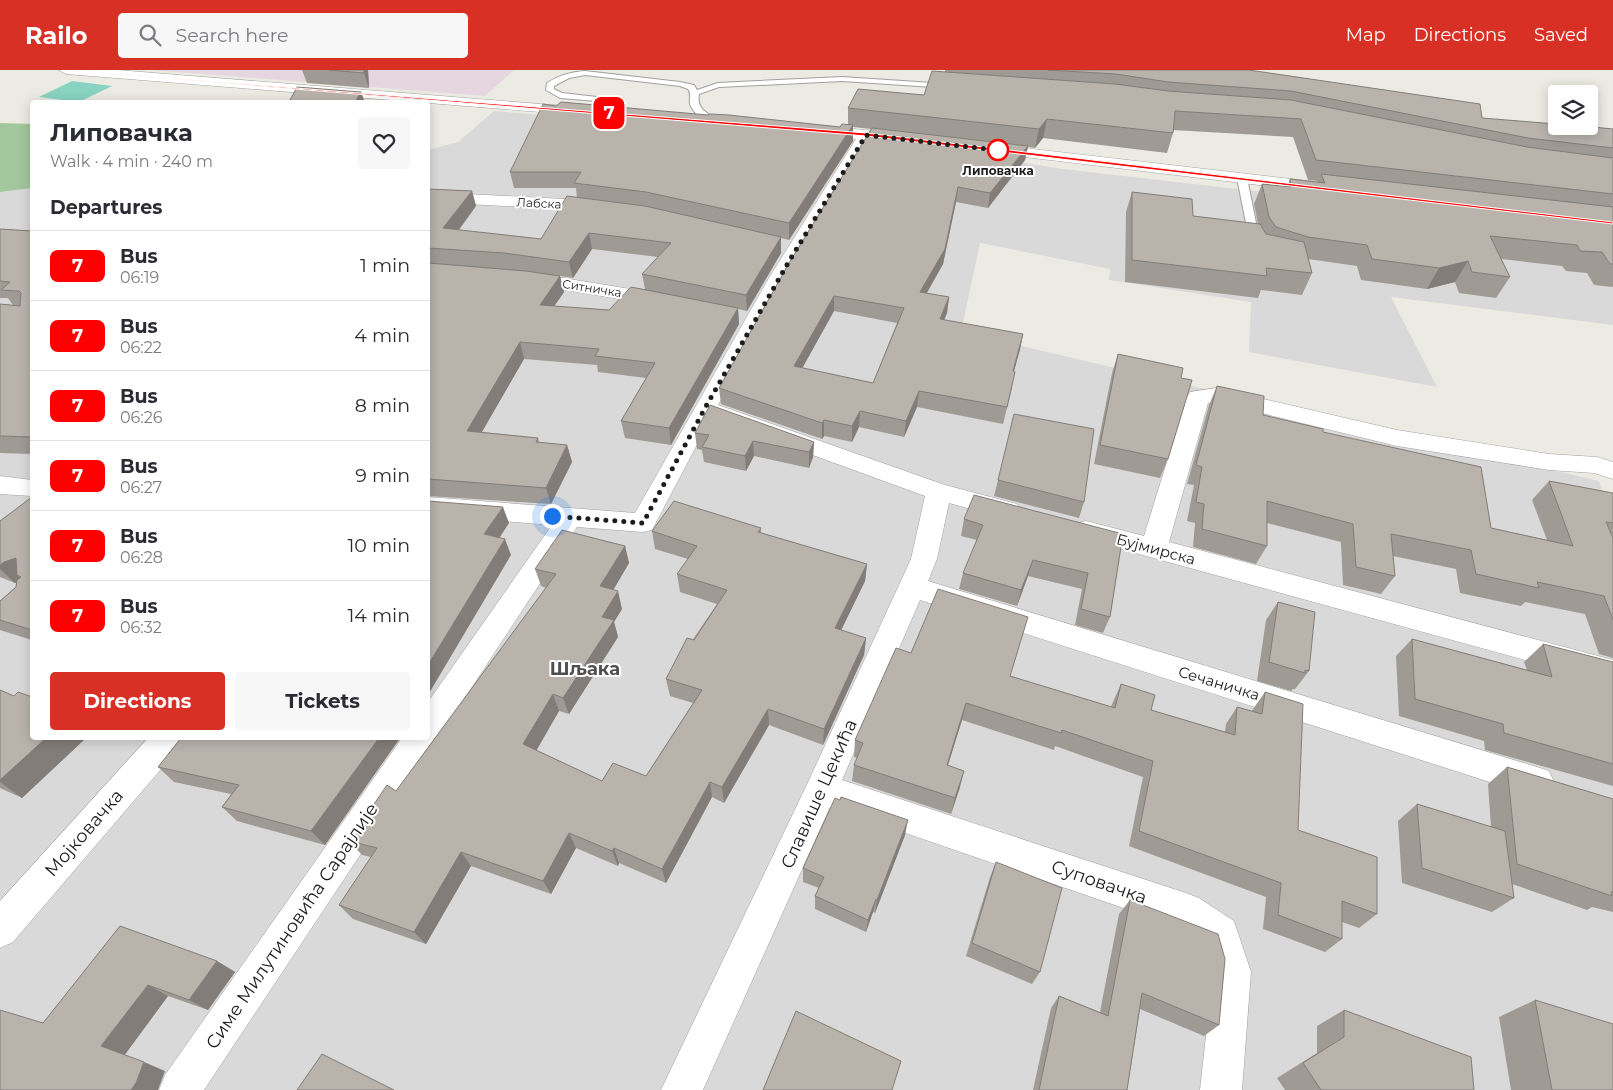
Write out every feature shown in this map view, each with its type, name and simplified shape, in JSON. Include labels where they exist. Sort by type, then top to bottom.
[{"type":"street","points":[[66,70],[460,101],[596,106]]},
{"type":"street","points":[[430,113],[460,101]]},
{"type":"street","points":[[686,120],[734,124]]},
{"type":"street","points":[[800,129],[915,140]]},
{"type":"street","points":[[430,506],[643,523],[705,408],[746,318],[787,246],[866,135]]},
{"type":"street","points":[[975,147],[1340,190]]},
{"type":"street","name":"Лабска","points":[[430,197],[564,204],[611,210]]},
{"type":"street","name":"Ситничка","points":[[512,277],[678,304]]},
{"type":"street","points":[[1154,548],[1198,397],[1216,394],[1397,438],[1549,462],[1597,465],[1613,471]]},
{"type":"street","points":[[705,408],[939,492],[1033,516]]},
{"type":"street","points":[[0,485],[30,488]]},
{"type":"street","name":"Славише Цекића","points":[[682,1090],[822,789],[912,587],[924,559],[939,492]]},
{"type":"street","points":[[430,724],[570,518]]},
{"type":"street","name":"Бујмирска","points":[[1061,524],[1613,672]]},
{"type":"street","name":"Сечаничка","points":[[912,587],[1427,749],[1566,790]]},
{"type":"street","name":"Мојковачка","points":[[0,929],[166,740]]},
{"type":"street","name":"Симе Милутиновића Сарајлије","points":[[180,1090],[419,740]]},
{"type":"street","name":"Суповачка","points":[[822,789],[1186,911],[1221,934],[1232,972],[1222,1090]]},
{"type":"lane","points":[[596,106],[560,95],[550,90],[550,85],[565,76],[585,73],[680,84],[691,87],[695,94]]},
{"type":"lane","points":[[715,122],[695,108],[692,101],[695,94],[718,85],[842,79],[954,86]]},
{"type":"lane","points":[[1242,178],[1254,238],[1262,251]]},
{"type":"shaded area","points":[[151,70],[514,70],[485,96]]},
{"type":"shaded area","points":[[72,81],[112,86],[83,100],[39,97]]},
{"type":"shaded area","points":[[494,111],[913,145],[1063,169],[1613,232],[1613,325],[1391,297],[1437,387],[1249,352],[1251,302],[1109,280],[1110,269],[980,243],[961,332],[1599,481],[1613,527],[1613,1090],[0,1090],[0,192],[30,188],[30,740],[430,740],[430,149],[458,142]]},
{"type":"green space","points":[[0,123],[30,124],[30,188],[0,192]]},
{"type":"building","points":[[329,70],[364,70],[364,73]]},
{"type":"building","points":[[1048,70],[1249,70],[1480,104],[1482,118],[1548,123],[1548,135],[1598,135],[1598,128],[1613,129],[1613,148],[1528,138],[1291,91],[1168,82],[1116,74]]},
{"type":"building","points":[[932,71],[1115,84],[1168,91],[1291,100],[1527,147],[1613,158],[1613,194],[1316,160],[1301,119],[1175,111],[1173,133],[1047,119],[1039,129],[848,108],[858,89],[924,95]]},
{"type":"building","points":[[297,87],[361,92],[356,100],[290,100]]},
{"type":"building","points":[[561,102],[708,115],[729,115],[840,127],[842,124],[853,125],[789,223],[646,192],[574,183],[581,172],[510,172],[543,104],[556,106]]},
{"type":"building","points":[[872,128],[1028,146],[990,193],[958,187],[945,249],[920,292],[949,297],[940,319],[1023,334],[1013,371],[1015,372],[1007,407],[919,391],[906,421],[860,411],[852,426],[824,420],[822,423],[719,388],[789,263]],"holes":[[[834,296],[904,308],[873,383],[794,366]]]},
{"type":"building","points":[[1321,174],[1613,207],[1613,264],[1610,264],[1602,252],[1580,251],[1577,245],[1490,236],[1510,277],[1472,272],[1468,261],[1439,268],[1372,259],[1367,245],[1308,237],[1276,227],[1269,217],[1262,184],[1291,187],[1290,179],[1325,183]]},
{"type":"building","points":[[430,189],[472,191],[443,228],[541,239],[567,196],[645,206],[781,237],[746,295],[642,274],[671,243],[589,233],[569,262],[504,253],[430,248]]},
{"type":"building","points":[[1132,192],[1192,199],[1193,216],[1260,224],[1266,234],[1304,242],[1312,273],[1266,268],[1267,276],[1132,260]]},
{"type":"building","points":[[0,229],[30,231],[30,437],[0,436],[0,304],[20,306],[21,293],[19,291],[1,290],[10,282],[0,281]]},
{"type":"building","points":[[430,263],[526,271],[560,276],[540,305],[609,310],[631,287],[738,308],[669,428],[621,421],[655,363],[595,356],[599,349],[520,342],[467,431],[538,438],[536,442],[567,445],[546,488],[430,479]]},
{"type":"building","points":[[1118,354],[1183,368],[1181,378],[1192,380],[1168,459],[1100,445]]},
{"type":"building","points":[[1217,386],[1264,396],[1263,415],[1323,429],[1323,432],[1481,467],[1491,528],[1573,546],[1549,481],[1613,493],[1613,523],[1606,522],[1613,538],[1613,620],[1604,596],[1537,582],[1539,588],[1476,574],[1471,550],[1391,534],[1395,576],[1356,567],[1353,524],[1267,501],[1267,546],[1202,529],[1204,504],[1196,502],[1202,467],[1196,465]]},
{"type":"building","points":[[710,405],[814,442],[809,452],[753,441],[745,456],[702,447],[709,435],[695,433]]},
{"type":"building","points":[[1014,414],[1094,429],[1084,502],[998,480]]},
{"type":"building","points":[[974,495],[1123,534],[1110,617],[1081,609],[1088,573],[1033,560],[1021,590],[963,573],[983,525],[964,519]]},
{"type":"building","points":[[30,498],[30,629],[0,620],[0,601],[16,587],[17,580],[21,577],[17,575],[16,558],[0,565],[0,521]]},
{"type":"building","points":[[430,501],[503,507],[484,534],[505,539],[430,662]]},
{"type":"building","points":[[674,501],[761,528],[758,532],[867,564],[835,628],[866,638],[824,729],[768,709],[722,787],[710,782],[662,869],[614,848],[612,851],[569,833],[543,881],[461,852],[414,932],[339,905],[377,848],[349,841],[387,785],[396,791],[556,574],[535,569],[562,530],[625,546],[600,586],[618,591],[602,617],[614,620],[563,698],[553,694],[523,744],[602,781],[613,763],[646,776],[702,690],[666,679],[687,638],[694,640],[727,590],[677,574],[697,546],[652,531]]},
{"type":"building","points":[[938,589],[1028,617],[1010,676],[1115,708],[1121,684],[1155,695],[1151,710],[1235,735],[1237,707],[1262,714],[1265,692],[1303,704],[1298,830],[1377,857],[1377,914],[1342,901],[1342,939],[1278,915],[1281,883],[1139,831],[1153,761],[1062,730],[1061,733],[966,703],[947,765],[964,771],[955,798],[854,765],[863,743],[855,740],[896,648],[911,653]]},
{"type":"building","points":[[1278,602],[1315,612],[1309,671],[1305,670],[1305,673],[1269,662]]},
{"type":"building","points":[[1412,639],[1552,677],[1543,644],[1613,662],[1613,764],[1504,733],[1503,724],[1415,699]]},
{"type":"building","points":[[0,690],[14,696],[18,692],[30,696],[30,740],[44,740],[0,780]]},
{"type":"building","points":[[179,740],[378,740],[311,831],[222,807],[239,785],[158,767]]},
{"type":"building","points":[[1507,767],[1613,799],[1612,896],[1517,864]]},
{"type":"building","points":[[841,797],[908,820],[868,920],[815,896],[824,877],[803,868],[835,798],[840,800]]},
{"type":"building","points":[[1417,804],[1505,831],[1514,898],[1422,868]]},
{"type":"building","points":[[996,862],[1062,888],[1040,972],[972,943]]},
{"type":"building","points":[[1130,900],[1218,934],[1225,959],[1219,1025],[1142,993],[1127,1090],[1039,1090],[1059,996],[1108,1016]]},
{"type":"building","points":[[120,926],[217,961],[189,1000],[148,985],[101,1046],[144,1062],[136,1083],[131,1090],[0,1090],[0,1010],[43,1023]]},
{"type":"building","points":[[1535,1000],[1613,1024],[1613,1090],[1552,1090]]},
{"type":"building","points":[[1344,1010],[1471,1057],[1474,1090],[1321,1090],[1303,1063],[1344,1037]]},
{"type":"building","points":[[796,1011],[901,1061],[892,1090],[763,1090]]},
{"type":"building","points":[[322,1054],[394,1090],[297,1090]]},
{"type":"bus line","name":"7","points":[[66,70],[866,135],[1613,222]]},
{"type":"place","name":"Липовачка","points":[[998,150]]},
{"type":"district","name":"Шљака","points":[[585,669]]},
{"type":"route","points":[[552,516],[643,523],[705,408],[788,263],[866,135],[1004,151],[998,150]]}]
